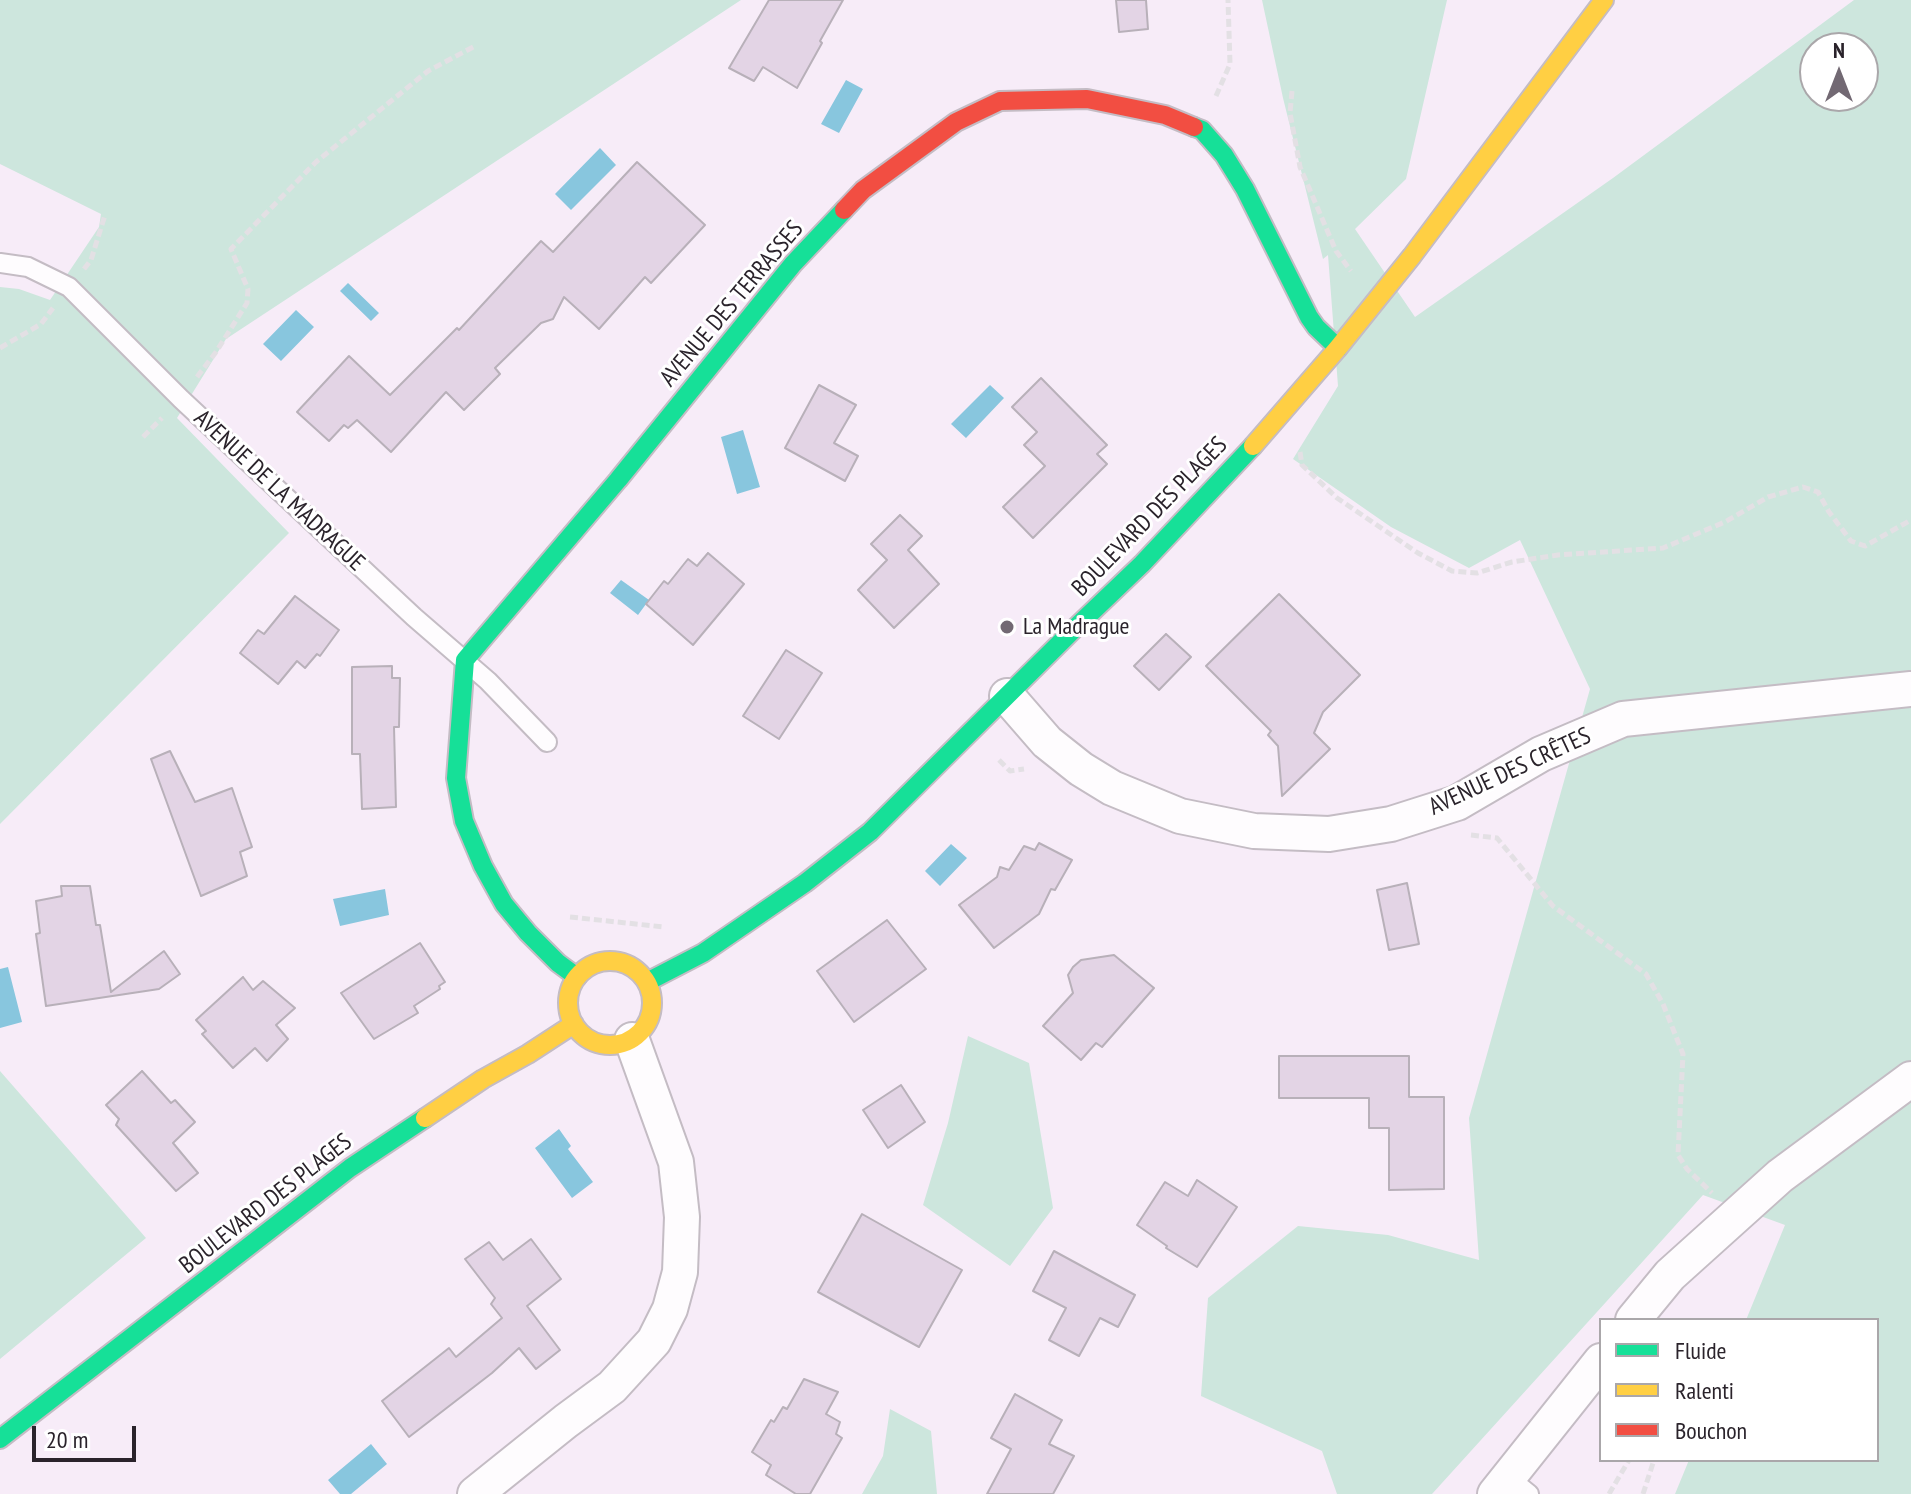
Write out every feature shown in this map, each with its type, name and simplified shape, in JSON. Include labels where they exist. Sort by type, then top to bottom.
[{"type":"main road","name":"BOULEVARD DES PLAGES","points":[[647,982],[703,953],[805,883],[870,832],[1152,553],[1255,444],[1338,348],[1412,256],[1604,0]]},
{"type":"main road","name":"AVENUE DES TERRASSES","points":[[465,660],[618,480],[793,264],[863,190],[956,122],[1000,101],[1087,99],[1165,115],[1202,130],[1224,155],[1245,189],[1309,317],[1338,348]]},
{"type":"main road","points":[[465,660],[456,778],[464,821],[483,866],[504,904],[539,944],[577,977]]},
{"type":"main road","points":[[605,961],[621,962],[636,969],[647,982],[652,997],[651,1014],[644,1029],[632,1040],[616,1045],[599,1044],[584,1036],[574,1024],[568,1008],[569,992],[577,977],[589,966],[605,961]]},
{"type":"main road","name":"BOULEVARD DES PLAGES","points":[[0,1439],[350,1168],[483,1079],[574,1024]]},
{"type":"street","name":"AVENUE DES CRÊTES","points":[[1007,696],[1047,742],[1112,788],[1180,816],[1254,831],[1329,834],[1391,824],[1457,803],[1541,754],[1623,719],[1911,689]]},
{"type":"street","points":[[475,1494],[612,1387],[654,1341],[670,1309],[680,1272],[682,1217],[676,1162],[632,1040]]},
{"type":"street","points":[[1635,1318],[1670,1275],[1780,1176],[1911,1079]]},
{"type":"street","points":[[1511,1488],[1599,1364]]},
{"type":"lane","name":"AVENUE DE LA MADRAGUE","points":[[0,263],[28,267],[69,287],[181,399],[414,617],[488,681],[547,742]]},
{"type":"path","points":[[1202,130],[1230,64],[1228,0]]},
{"type":"path","points":[[181,399],[247,303],[248,289],[231,249],[316,162],[428,71],[475,46]]},
{"type":"path","points":[[1292,91],[1290,113],[1300,167],[1336,251],[1356,278]]},
{"type":"path","points":[[1298,441],[1302,465],[1337,498],[1418,553],[1452,571],[1477,573],[1542,557],[1663,548],[1725,522],[1768,497],[1803,487],[1818,492],[1851,541],[1865,546],[1911,520]]},
{"type":"path","points":[[970,732],[1010,771],[1024,769],[1047,742]]},
{"type":"path","points":[[1431,811],[1447,833],[1497,838],[1553,906],[1646,974],[1663,1004],[1683,1054],[1678,1155],[1687,1169],[1736,1215]]},
{"type":"path","points":[[539,944],[564,917],[664,927],[672,923]]},
{"type":"path","points":[[1609,1494],[1628,1462]]},
{"type":"path","points":[[1643,1494],[1653,1462]]},
{"type":"green space","points":[[0,0],[741,0],[226,339],[177,418],[289,533],[0,824],[0,287],[19,289],[50,300],[99,227],[101,214],[0,164]]},
{"type":"green space","points":[[1262,0],[1447,0],[1406,179],[1355,229],[1415,317],[1613,178],[1799,41],[1799,112],[1879,112],[1879,32],[1811,32],[1854,0],[1911,0],[1911,1494],[1675,1494],[1688,1462],[1879,1462],[1879,1318],[1747,1318],[1785,1225],[1703,1195],[1432,1494],[1337,1494],[1322,1451],[1201,1396],[1208,1298],[1298,1226],[1388,1235],[1479,1260],[1469,1118],[1590,689],[1520,540],[1469,568],[1391,527],[1293,459],[1338,386],[1328,255],[1323,259]]},
{"type":"green space","points":[[968,1036],[1029,1063],[1053,1208],[1010,1266],[923,1205],[948,1123]]},
{"type":"green space","points":[[0,1071],[146,1238],[0,1359]]},
{"type":"green space","points":[[890,1409],[931,1431],[937,1494],[862,1494],[883,1456]]},
{"type":"water","points":[[846,80],[863,89],[839,133],[821,124]]},
{"type":"water","points":[[600,148],[616,165],[571,210],[555,194]]},
{"type":"water","points":[[348,283],[379,313],[371,321],[340,291]]},
{"type":"water","points":[[296,310],[314,327],[281,361],[263,344]]},
{"type":"water","points":[[990,385],[1004,398],[966,438],[951,424]]},
{"type":"water","points":[[743,430],[760,487],[737,494],[721,437]]},
{"type":"water","points":[[621,580],[649,600],[638,615],[610,593]]},
{"type":"water","points":[[951,844],[967,858],[940,886],[925,871]]},
{"type":"water","points":[[385,889],[389,915],[340,926],[333,899]]},
{"type":"water","points":[[8,967],[22,1022],[0,1028],[0,969]]},
{"type":"water","points":[[559,1129],[571,1146],[568,1149],[593,1182],[572,1198],[535,1148]]},
{"type":"water","points":[[371,1444],[387,1464],[351,1494],[340,1494],[328,1480]]},
{"type":"building","points":[[769,0],[843,0],[797,88],[763,67],[754,81],[729,68]]},
{"type":"building","points":[[1116,0],[1146,0],[1148,29],[1119,32]]},
{"type":"building","points":[[637,162],[705,225],[651,283],[645,277],[599,329],[564,297],[553,319],[541,323],[495,368],[500,374],[464,410],[446,392],[391,452],[357,420],[348,428],[344,425],[329,441],[297,412],[349,356],[390,395],[457,328],[459,330],[541,241],[553,252]]},
{"type":"building","points":[[1041,378],[1107,445],[1097,454],[1107,464],[1033,538],[1003,507],[1045,466],[1024,445],[1037,432],[1012,407]]},
{"type":"building","points":[[819,385],[856,405],[834,443],[858,456],[845,481],[785,448]]},
{"type":"building","points":[[900,515],[922,536],[908,550],[939,584],[894,628],[858,590],[887,560],[871,544]]},
{"type":"building","points":[[708,553],[744,584],[693,645],[646,604],[664,581],[668,584],[688,559],[697,566]]},
{"type":"building","points":[[1279,594],[1360,675],[1323,712],[1314,733],[1330,749],[1282,796],[1278,746],[1268,735],[1271,731],[1206,666]]},
{"type":"building","points":[[295,596],[339,630],[320,656],[317,654],[305,668],[297,661],[278,684],[240,653],[258,630],[264,634]]},
{"type":"building","points":[[1166,634],[1191,657],[1159,690],[1134,666]]},
{"type":"building","points":[[786,650],[822,673],[779,739],[743,716]]},
{"type":"building","points":[[392,666],[392,678],[400,678],[399,727],[394,727],[396,807],[362,809],[360,754],[352,754],[352,667]]},
{"type":"building","points":[[170,751],[195,802],[232,788],[252,847],[240,852],[247,876],[201,896],[151,759]]},
{"type":"building","points":[[1039,843],[1072,860],[1055,890],[1051,889],[1039,914],[994,948],[959,905],[997,877],[1000,867],[1009,870],[1024,846],[1035,850]]},
{"type":"building","points":[[1407,883],[1419,944],[1389,950],[1377,890]]},
{"type":"building","points":[[61,886],[90,886],[111,992],[164,951],[180,974],[159,989],[46,1006],[36,934],[40,933],[36,901],[62,896]]},
{"type":"building","points":[[887,920],[926,969],[854,1022],[817,971]]},
{"type":"building","points":[[420,943],[445,982],[439,986],[440,989],[414,1006],[418,1013],[374,1039],[341,993]]},
{"type":"building","points":[[1114,955],[1154,988],[1102,1047],[1096,1043],[1081,1060],[1043,1026],[1073,993],[1068,975],[1073,967],[1081,960]]},
{"type":"building","points":[[243,977],[253,990],[263,981],[295,1008],[276,1025],[288,1039],[267,1061],[255,1048],[233,1068],[202,1034],[206,1031],[196,1020]]},
{"type":"building","points":[[1279,1056],[1409,1056],[1409,1097],[1444,1097],[1444,1189],[1389,1190],[1389,1128],[1369,1128],[1369,1098],[1279,1098]]},
{"type":"building","points":[[142,1071],[171,1103],[175,1100],[195,1122],[173,1143],[198,1173],[176,1191],[116,1125],[119,1119],[106,1105]]},
{"type":"building","points":[[901,1085],[925,1122],[888,1148],[863,1110]]},
{"type":"building","points":[[1197,1180],[1237,1207],[1197,1267],[1137,1225],[1165,1182],[1188,1196]]},
{"type":"building","points":[[862,1214],[962,1270],[919,1347],[818,1292]]},
{"type":"building","points":[[531,1239],[561,1279],[527,1306],[560,1350],[536,1369],[519,1348],[492,1373],[409,1437],[382,1401],[449,1348],[456,1357],[502,1318],[491,1304],[495,1298],[465,1259],[489,1242],[503,1260]]},
{"type":"building","points":[[1054,1251],[1135,1295],[1118,1327],[1100,1318],[1079,1356],[1049,1340],[1066,1308],[1033,1291]]},
{"type":"building","points":[[804,1379],[838,1392],[826,1414],[840,1422],[836,1434],[842,1438],[810,1494],[796,1494],[766,1475],[771,1465],[752,1452],[771,1420],[774,1422],[783,1407],[787,1409]]},
{"type":"building","points":[[1015,1394],[1062,1420],[1049,1444],[1074,1456],[1053,1494],[987,1494],[1011,1449],[991,1438]]},
{"type":"traffic: fast","points":[[1194,127],[1202,130],[1224,155],[1245,189],[1309,317],[1338,348]]},
{"type":"traffic: fast","points":[[577,977],[558,963],[504,904],[483,866],[464,821],[456,778],[465,660],[618,480],[793,264],[844,210]]},
{"type":"traffic: fast","points":[[647,982],[703,953],[805,883],[870,832],[1142,564],[1253,446]]},
{"type":"traffic: fast","points":[[0,1439],[350,1168],[425,1118]]},
{"type":"traffic: slow","points":[[1253,446],[1412,256],[1604,0]]},
{"type":"traffic: slow","points":[[610,961],[626,964],[640,973],[649,987],[652,1003],[649,1019],[640,1033],[626,1042],[610,1045],[594,1042],[580,1033],[571,1019],[568,1003],[571,987],[580,973],[594,964],[610,961]]},
{"type":"traffic: slow","points":[[425,1118],[574,1024]]},
{"type":"traffic: jam","points":[[844,210],[863,190],[956,122],[1000,101],[1087,99],[1165,115],[1194,127]]},
{"type":"place","name":"La Madrague","points":[[1007,627]]}]
